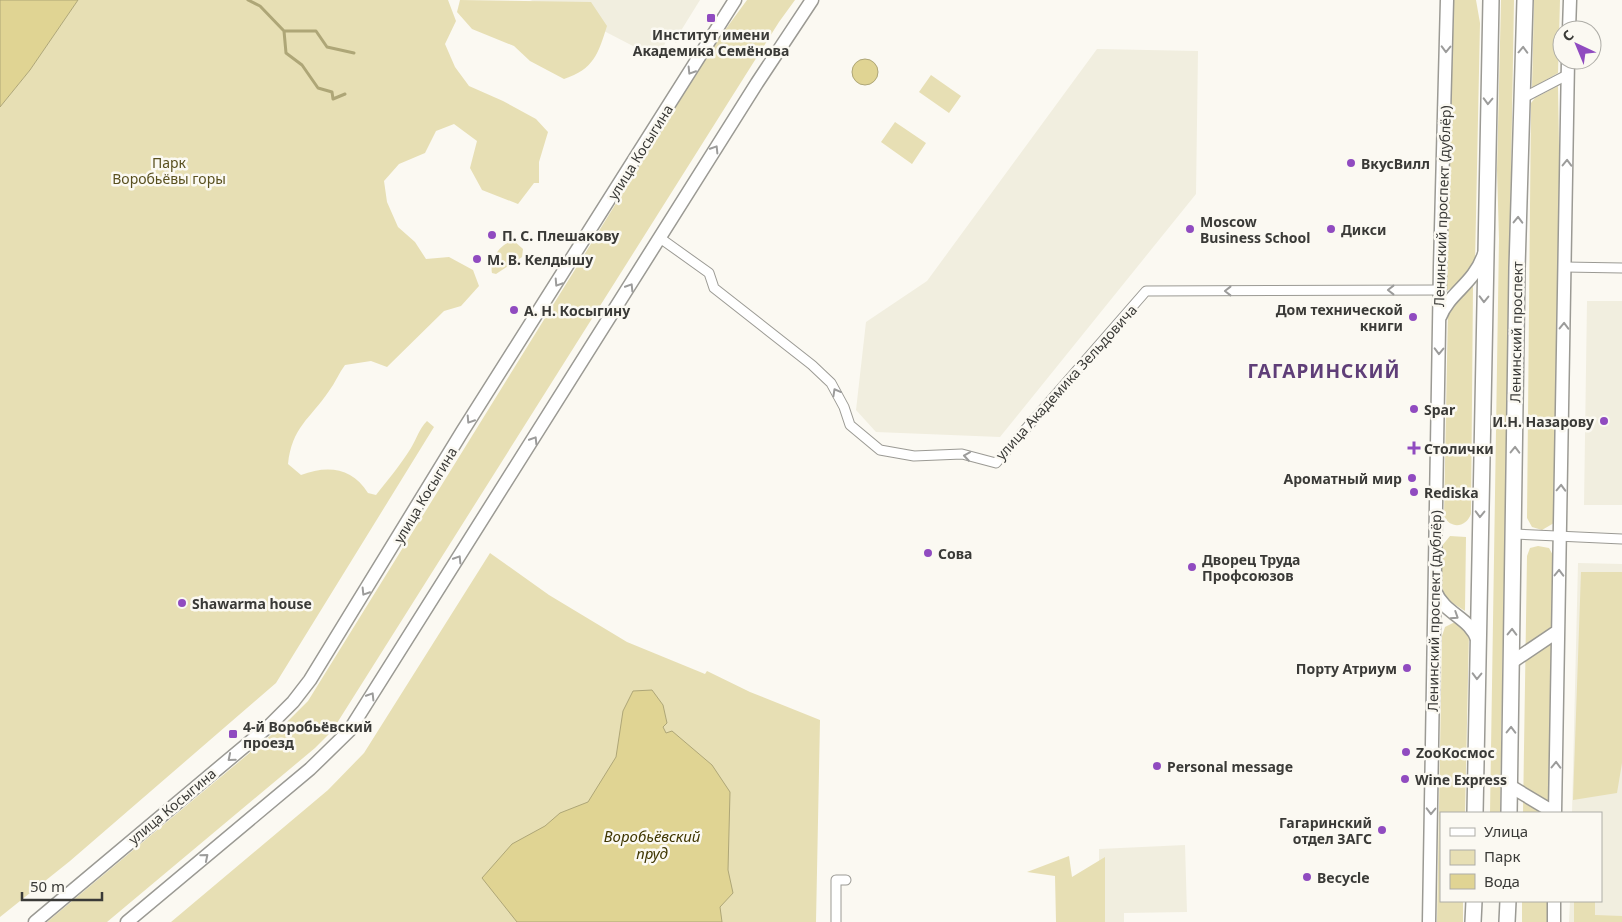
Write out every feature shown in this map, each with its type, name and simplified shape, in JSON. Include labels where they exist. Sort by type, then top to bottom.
[{"type":"main road","name":"улица Косыгина","points":[[35,922],[270,725],[293,702],[310,680],[462,432],[735,0]]},
{"type":"main road","points":[[127,922],[310,769],[348,731],[790,31],[812,0]]},
{"type":"main road","name":"Ленинский проспект (дублёр)","points":[[1428,922],[1447,0]]},
{"type":"main road","points":[[1475,812],[1490,0]]},
{"type":"main road","name":"Ленинский проспект","points":[[1509,812],[1521,99],[1525,0]]},
{"type":"main road","points":[[1569,20],[1570,0]]},
{"type":"main road","points":[[1555,812],[1567,70]]},
{"type":"main road","points":[[1439,321],[1446,306],[1478,270],[1485,252]]},
{"type":"main road","points":[[1434,588],[1443,605],[1472,628],[1478,641]]},
{"type":"main road","points":[[1512,662],[1558,631]]},
{"type":"main road","points":[[1510,786],[1553,812]]},
{"type":"main road","points":[[1473,922],[1474,902]]},
{"type":"main road","points":[[1507,922],[1508,902]]},
{"type":"main road","points":[[1554,902],[1554,922]]},
{"type":"street","points":[[1521,99],[1567,75]]},
{"type":"street","name":"улица Академика Зельдовича","points":[[660,238],[709,273],[714,288],[812,365],[831,383],[854,430],[880,450],[914,456],[962,454],[996,463],[1146,291],[1440,290]]},
{"type":"street","points":[[1565,267],[1622,268]]},
{"type":"street","points":[[1514,534],[1622,539]]},
{"type":"street","points":[[836,922],[836,880],[846,880]]},
{"type":"shaded area","points":[[530,0],[700,0],[682,29],[682,35],[676,43],[668,37],[658,59],[604,31]]},
{"type":"shaded area","points":[[1097,49],[1198,51],[1196,194],[1000,437],[876,432],[856,410],[866,322],[927,281]]},
{"type":"shaded area","points":[[1587,301],[1622,301],[1622,505],[1584,505]]},
{"type":"shaded area","points":[[1578,563],[1622,564],[1622,922],[1569,922],[1570,902],[1602,902],[1602,812],[1572,812]]},
{"type":"shaded area","points":[[1185,845],[1187,912],[1124,913],[1124,922],[1099,922],[1099,849]]},
{"type":"green space","name":"Парк Воробьёвы горы","points":[[78,0],[448,0],[456,21],[445,44],[455,67],[469,86],[503,101],[536,119],[548,132],[539,162],[539,183],[534,183],[518,204],[482,190],[470,168],[477,141],[454,124],[436,131],[425,153],[399,164],[384,181],[387,202],[398,227],[415,242],[426,259],[449,257],[473,270],[479,286],[461,306],[444,311],[387,367],[371,361],[345,365],[322,401],[298,432],[293,441],[288,464],[301,475],[329,469],[347,473],[362,484],[368,493],[376,495],[407,454],[424,424],[427,421],[434,427],[276,683],[70,861],[0,917],[0,107],[30,70]]},
{"type":"green space","points":[[460,0],[591,2],[607,26],[601,45],[593,59],[582,70],[564,79],[530,61],[514,46],[472,29],[457,12]]},
{"type":"green space","points":[[747,0],[795,0],[779,22],[332,731],[315,748],[107,922],[47,922],[289,720],[308,701],[714,45]]},
{"type":"green space","points":[[1454,0],[1476,0],[1480,23],[1475,264],[1463,281],[1445,292]]},
{"type":"green space","points":[[1501,0],[1514,0],[1500,812],[1490,812],[1499,239],[1497,170]]},
{"type":"green space","points":[[1534,0],[1560,0],[1559,20],[1552,20],[1552,70],[1558,70],[1558,73],[1532,88]]},
{"type":"green space","points":[[931,75],[961,96],[949,113],[919,92]]},
{"type":"green space","points":[[1558,86],[1560,207],[1554,523],[1542,530],[1532,527],[1527,518],[1531,103],[1535,98]]},
{"type":"green space","points":[[895,122],[926,143],[912,164],[881,142]]},
{"type":"green space","points":[[514,241],[523,249],[522,257],[496,274],[492,273],[492,263],[497,252],[509,242]]},
{"type":"green space","points":[[1473,286],[1471,514],[1466,522],[1454,525],[1444,516],[1448,308]]},
{"type":"green space","points":[[1450,536],[1466,537],[1465,611],[1440,595],[1441,547]]},
{"type":"green space","points":[[1538,546],[1549,548],[1554,557],[1550,812],[1523,812],[1527,556],[1530,548]]},
{"type":"green space","points":[[490,553],[549,595],[627,642],[705,674],[707,671],[750,692],[820,720],[816,922],[171,922],[328,790],[364,753]]},
{"type":"green space","points":[[1581,572],[1622,572],[1622,763],[1617,793],[1573,800]]},
{"type":"green space","points":[[1458,623],[1469,632],[1465,812],[1440,812],[1440,902],[1463,902],[1463,922],[1437,922],[1442,636],[1445,627]]},
{"type":"green space","points":[[1069,856],[1072,877],[1105,857],[1105,922],[1056,922],[1055,876],[1027,872]]},
{"type":"green space","points":[[1522,902],[1549,902],[1549,922],[1522,922]]},
{"type":"green space","points":[[1574,902],[1595,902],[1595,915],[1622,916],[1622,922],[1574,922]]},
{"type":"water","points":[[0,0],[78,0],[30,70],[0,107]]},
{"type":"water","points":[[865,59],[874,63],[878,72],[874,81],[865,85],[856,81],[852,72],[856,63]]},
{"type":"water","name":"Воробьёвский пруд","points":[[652,690],[663,705],[667,723],[663,727],[666,733],[672,731],[712,765],[730,792],[728,870],[733,893],[720,907],[722,922],[517,922],[482,878],[512,844],[545,826],[560,813],[588,802],[616,757],[623,711],[633,691]]},
{"type":"waterway","points":[[248,0],[260,6],[284,31],[316,31],[327,47],[354,53]]},
{"type":"waterway","points":[[284,31],[286,53],[302,65],[318,88],[332,92],[333,99],[345,94]]},
{"type":"place","name":"Институт имени Академика Семёнова","points":[[711,18]]},
{"type":"place","name":"ВкусВилл","points":[[1351,163]]},
{"type":"place","name":"Moscow Business School","points":[[1190,229]]},
{"type":"place","name":"Дикси","points":[[1331,229]]},
{"type":"place","name":"П. С. Плешакову","points":[[492,235]]},
{"type":"place","name":"М. В. Келдышу","points":[[477,259]]},
{"type":"place","name":"А. Н. Косыгину","points":[[514,310]]},
{"type":"place","name":"Дом технической книги","points":[[1413,317]]},
{"type":"place","name":"Spar","points":[[1414,409]]},
{"type":"place","name":"И.Н. Назарову","points":[[1604,421]]},
{"type":"place","name":"Столички","points":[[1414,448]]},
{"type":"place","name":"Ароматный мир","points":[[1412,478]]},
{"type":"place","name":"Rediska","points":[[1414,492]]},
{"type":"place","name":"Сова","points":[[928,553]]},
{"type":"place","name":"Дворец Труда Профсоюзов","points":[[1192,567]]},
{"type":"place","name":"Shawarma house","points":[[182,603]]},
{"type":"place","name":"Порту Атриум","points":[[1407,668]]},
{"type":"place","name":"4-й Воробьёвский проезд","points":[[233,734]]},
{"type":"place","name":"ZooКосмос","points":[[1406,752]]},
{"type":"place","name":"Personal message","points":[[1157,766]]},
{"type":"place","name":"Wine Express","points":[[1405,779]]},
{"type":"place","name":"Гагаринский отдел ЗАГС","points":[[1382,830]]},
{"type":"place","name":"Becycle","points":[[1307,877]]},
{"type":"district","name":"ГАГАРИНСКИЙ","points":[[1324,371]]}]
